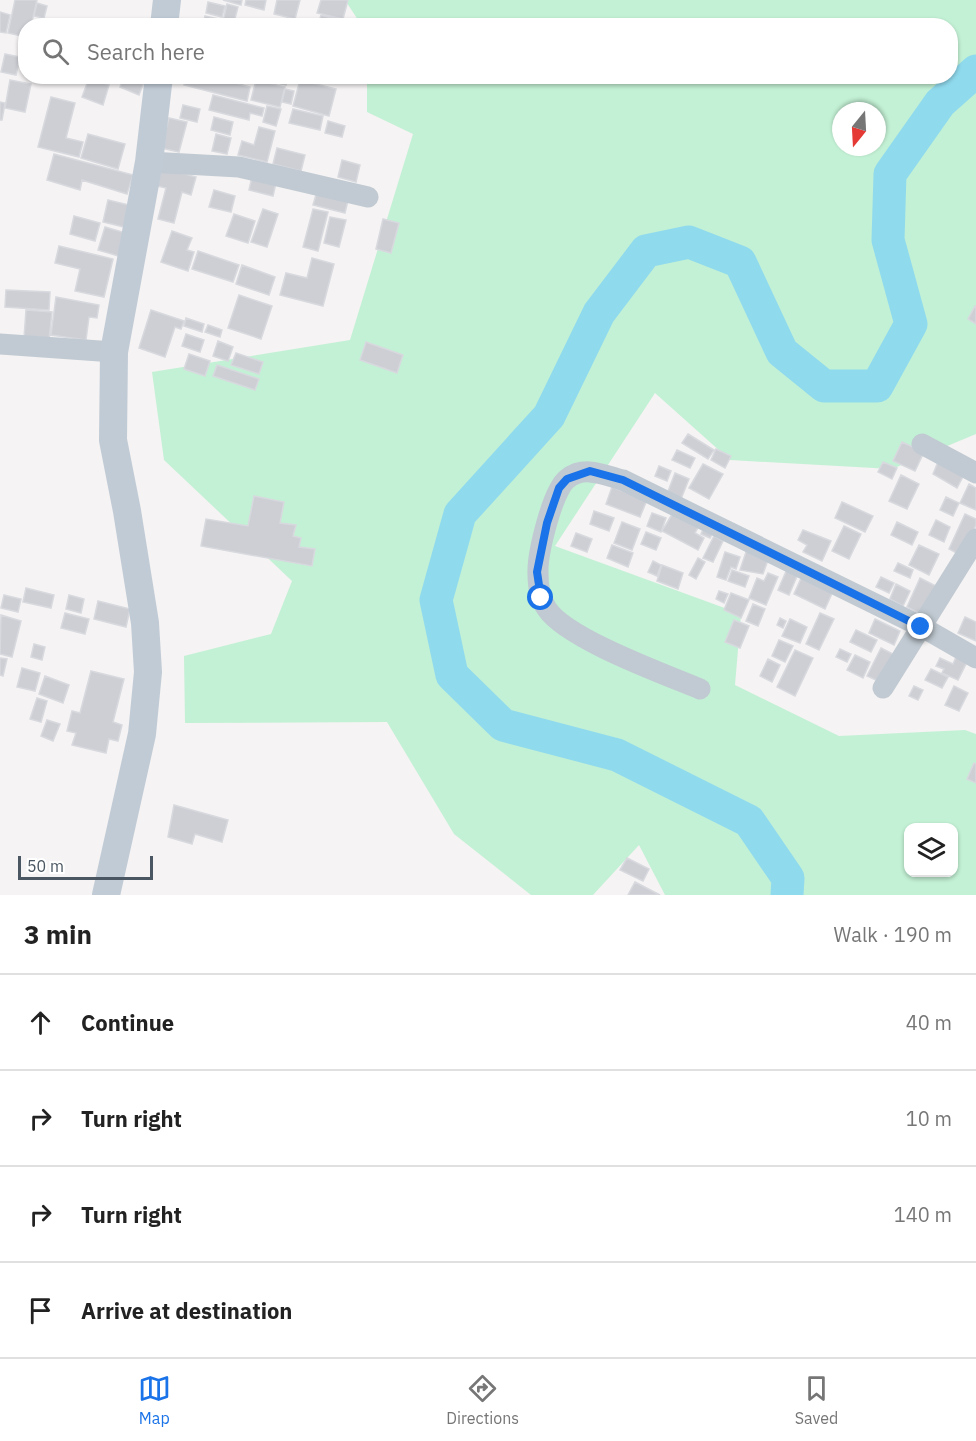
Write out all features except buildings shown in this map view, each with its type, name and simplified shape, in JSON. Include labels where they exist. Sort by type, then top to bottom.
[{"type":"main road","points":[[165,18],[167,0]]},
{"type":"main road","points":[[106,895],[142,734],[148,672],[145,623],[113,440],[114,352],[149,162],[158,84]]},
{"type":"street","points":[[149,162],[239,167],[368,197]]},
{"type":"street","points":[[0,344],[114,352]]},
{"type":"street","points":[[922,444],[976,473]]},
{"type":"street","points":[[700,689],[602,647],[558,621],[548,610],[541,598],[537,572],[547,523],[559,488],[567,479],[590,471],[623,480],[921,627],[976,658]]},
{"type":"street","points":[[883,688],[976,538]]},
{"type":"green space","points":[[345,0],[976,0],[976,434],[892,469],[730,460],[655,393],[555,546],[741,614],[735,685],[839,736],[965,730],[976,734],[976,895],[665,895],[639,845],[593,895],[531,895],[454,834],[387,722],[185,723],[184,656],[271,634],[292,581],[164,460],[152,372],[350,340],[413,134],[367,112],[367,84],[958,84],[958,18],[357,18]]},
{"type":"waterway","points":[[787,895],[788,878],[749,821],[617,755],[503,725],[452,675],[436,600],[460,514],[549,416],[599,313],[646,251],[689,242],[740,262],[782,352],[824,386],[877,386],[911,324],[888,240],[890,174],[940,103],[976,71]]},
{"type":"route","points":[[541,598],[537,572],[547,523],[559,488],[567,479],[590,471],[623,480],[921,627]]}]
